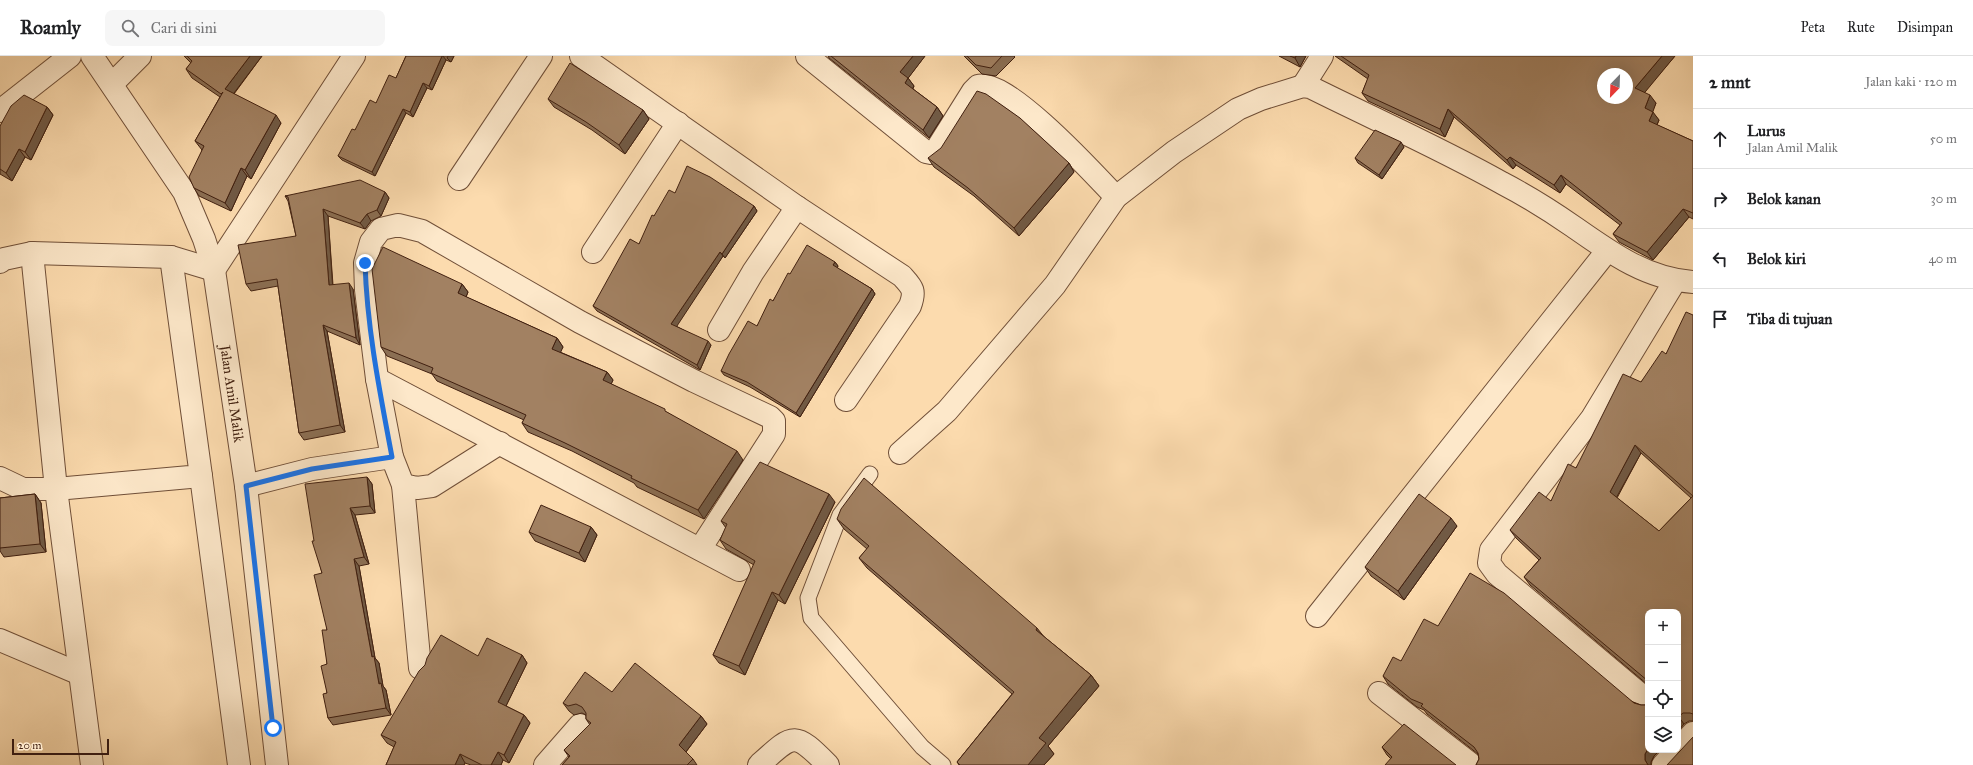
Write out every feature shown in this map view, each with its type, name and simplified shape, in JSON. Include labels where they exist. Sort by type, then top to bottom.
[{"type":"street","points":[[0,111],[70,56]]},
{"type":"street","name":"Jalan Amil Malik","points":[[92,56],[184,192],[204,239],[214,270],[246,486],[277,765]]},
{"type":"street","points":[[112,84],[140,56]]},
{"type":"street","points":[[0,262],[4,259],[32,253],[171,257],[214,270],[354,56]]},
{"type":"street","points":[[459,179],[541,56]]},
{"type":"street","points":[[580,56],[797,207],[902,276],[912,288],[913,297],[910,306],[846,400]]},
{"type":"street","points":[[807,56],[926,152],[930,153],[936,150],[972,91],[978,86],[988,86],[1023,108],[1064,142],[1116,198]]},
{"type":"street","points":[[1303,86],[1322,56]]},
{"type":"street","points":[[900,453],[947,411],[1055,285],[1116,198],[1174,152],[1238,109],[1261,99],[1303,86],[1310,87],[1416,137],[1469,164],[1519,192],[1607,251],[1648,272],[1684,281],[1592,418],[1491,550],[1489,563],[1497,574],[1645,698]]},
{"type":"street","points":[[593,252],[678,123]]},
{"type":"street","points":[[719,330],[753,272],[797,207]]},
{"type":"street","points":[[420,668],[403,485],[392,457],[377,379],[366,290],[365,263],[371,242],[381,229],[398,225],[422,231],[580,322],[694,380],[770,416],[774,421],[774,434],[700,549]]},
{"type":"street","points":[[1317,616],[1607,251]]},
{"type":"street","points":[[32,253],[56,489],[92,765]]},
{"type":"street","points":[[171,257],[239,765]]},
{"type":"street","points":[[377,379],[739,570]]},
{"type":"street","points":[[403,485],[417,488],[432,486],[500,443]]},
{"type":"street","points":[[246,486],[312,469],[392,457]]},
{"type":"street","points":[[0,478],[23,489],[56,489],[201,476]]},
{"type":"street","points":[[0,640],[80,674]]},
{"type":"street","points":[[1379,693],[1472,765]]},
{"type":"street","points":[[545,765],[580,725]]},
{"type":"street","points":[[1663,765],[1683,739]]},
{"type":"street","points":[[759,765],[778,747],[791,740],[798,740],[807,744],[828,765]]},
{"type":"lane","points":[[870,474],[840,515],[813,580],[808,598],[808,609],[811,618],[922,746],[943,765]]},
{"type":"building","points":[[187,56],[250,56],[225,89],[276,115],[245,170],[241,168],[225,203],[194,188],[189,177],[204,146],[195,141],[223,92],[221,94],[186,69],[192,61]]},
{"type":"building","points":[[406,56],[442,56],[429,86],[423,83],[410,112],[403,109],[372,172],[338,156],[352,129],[355,130],[370,100],[376,103],[389,75],[396,78]]},
{"type":"building","points":[[831,56],[913,56],[900,72],[908,78],[905,83],[937,107],[923,130]]},
{"type":"building","points":[[967,56],[1002,56],[991,68],[976,65]]},
{"type":"building","points":[[1341,56],[1662,56],[1635,88],[1650,95],[1645,108],[1653,112],[1649,121],[1693,141],[1693,213],[1683,209],[1647,252],[1613,234],[1622,223],[1561,175],[1554,185],[1510,157],[1507,160],[1448,109],[1440,129],[1362,93],[1369,75]]},
{"type":"building","points":[[570,63],[643,110],[619,145],[586,122],[548,99]]},
{"type":"building","points":[[977,91],[986,94],[1020,118],[1069,163],[1014,228],[968,188],[928,158],[941,148]]},
{"type":"building","points":[[24,95],[47,107],[25,152],[19,149],[6,173],[0,169],[0,126],[11,106]]},
{"type":"building","points":[[1375,130],[1401,142],[1379,175],[1355,158]]},
{"type":"building","points":[[687,166],[710,177],[754,206],[722,254],[720,252],[671,324],[708,341],[697,365],[593,306],[630,239],[639,244],[652,215],[654,216],[669,190],[675,193]]},
{"type":"building","points":[[360,180],[385,192],[377,210],[367,214],[360,223],[323,209],[329,285],[349,283],[356,338],[323,325],[340,425],[299,433],[277,279],[246,284],[238,245],[296,236],[288,197],[285,196]]},
{"type":"building","points":[[807,245],[835,262],[833,265],[872,289],[796,413],[747,382],[721,371],[748,321],[757,326],[770,299],[773,301],[788,273],[790,274]]},
{"type":"building","points":[[383,247],[462,284],[458,293],[557,338],[552,349],[607,372],[603,380],[665,409],[665,411],[737,451],[698,510],[631,478],[632,476],[522,423],[526,415],[431,373],[433,368],[381,347],[372,269]]},
{"type":"building","points":[[1686,312],[1693,315],[1693,496],[1693,714],[1683,713],[1681,715],[1681,609],[1645,609],[1645,678],[1524,577],[1541,558],[1510,530],[1539,492],[1551,501],[1568,464],[1576,468],[1623,374],[1641,382],[1662,351],[1666,354]],"holes":[[[1635,445],[1693,496],[1659,531],[1610,492]]]},
{"type":"building","points":[[760,462],[829,494],[779,595],[772,592],[739,666],[713,655],[755,561],[720,540],[727,524],[721,521]]},
{"type":"building","points":[[367,477],[370,506],[350,508],[364,557],[354,559],[372,657],[374,656],[379,684],[381,683],[386,708],[328,718],[323,694],[327,693],[321,666],[327,664],[322,630],[327,630],[314,575],[322,573],[312,541],[314,541],[305,484]]},
{"type":"building","points":[[864,478],[1037,628],[1036,630],[1091,675],[1039,738],[1046,743],[1028,765],[960,765],[957,762],[1014,692],[859,558],[869,546],[837,519],[841,509]]},
{"type":"building","points":[[35,494],[40,544],[0,548],[0,498]]},
{"type":"building","points":[[1419,494],[1451,518],[1398,591],[1365,567]]},
{"type":"building","points":[[541,505],[591,527],[579,553],[529,532]]},
{"type":"building","points":[[1470,573],[1504,593],[1634,703],[1645,705],[1645,760],[1648,765],[1476,765],[1479,759],[1478,753],[1474,747],[1421,706],[1423,704],[1411,699],[1383,676],[1393,657],[1401,661],[1424,619],[1438,626]]},
{"type":"building","points":[[441,635],[478,656],[487,638],[522,655],[498,702],[524,715],[504,755],[498,752],[491,765],[482,765],[460,754],[455,765],[386,765],[396,742],[381,735],[419,671],[425,665],[427,658]]},
{"type":"building","points":[[635,663],[701,716],[679,745],[693,759],[687,765],[562,765],[570,756],[564,750],[591,723],[586,719],[586,713],[582,707],[576,704],[568,706],[563,703],[585,672],[612,692]]},
{"type":"building","points":[[1404,724],[1456,765],[1385,765],[1392,757],[1382,747]]},
{"type":"building","points":[[1693,737],[1693,765],[1667,765],[1678,753],[1681,753],[1681,750]]},
{"type":"route","points":[[273,728],[262,618],[246,486],[312,469],[392,457],[377,379],[366,290],[365,263]]}]
